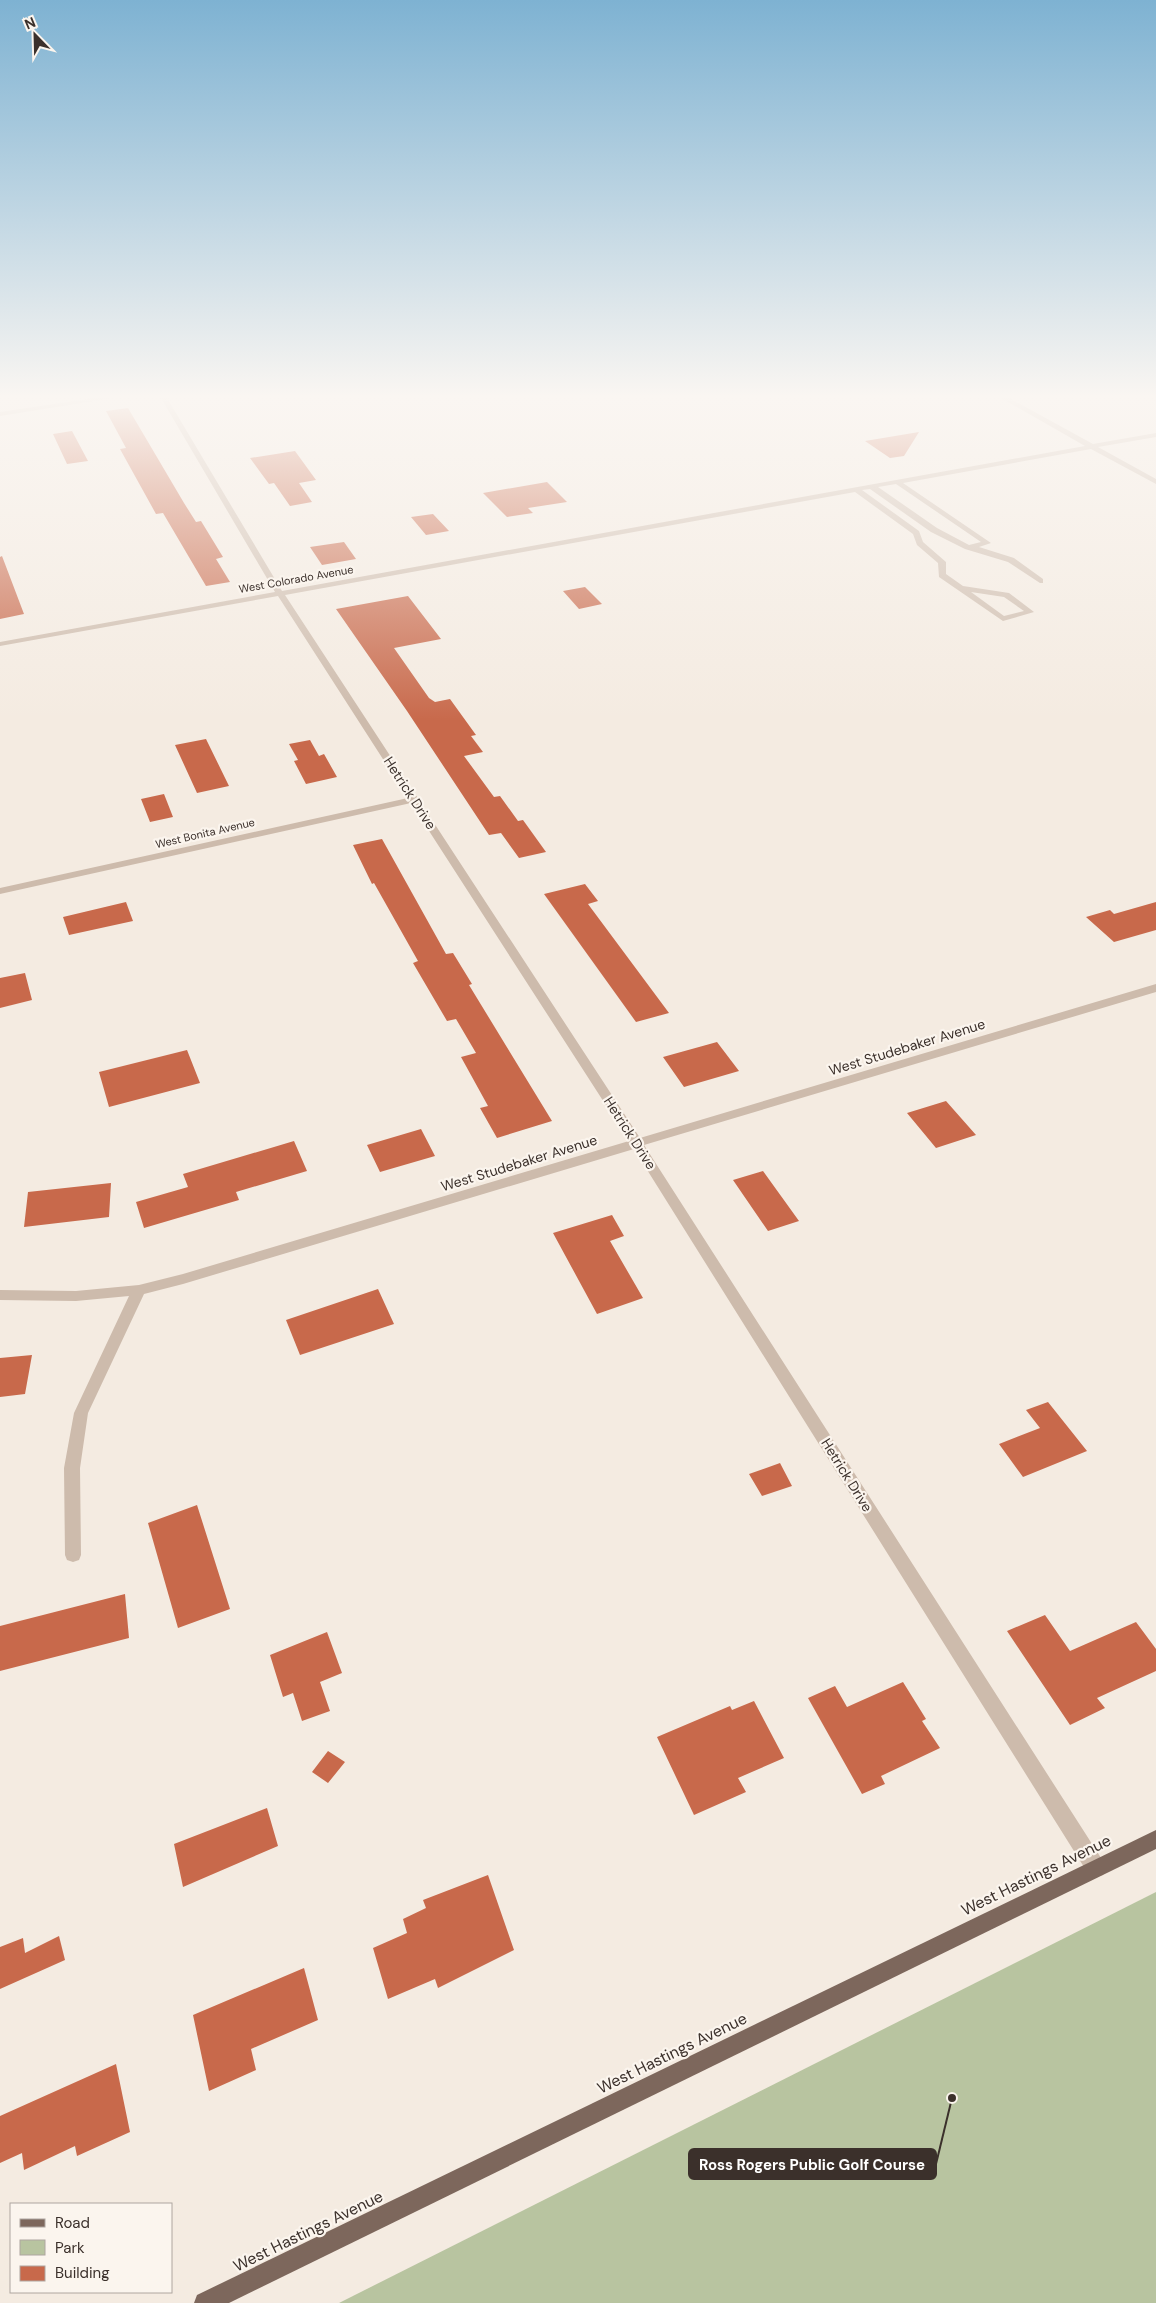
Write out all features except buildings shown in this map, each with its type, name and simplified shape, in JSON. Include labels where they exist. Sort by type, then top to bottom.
[{"type":"main road","name":"West Hastings Avenue","points":[[206,2303],[1156,1839]]},
{"type":"street","name":"Hetrick Drive","points":[[228,505],[280,593],[637,1144],[1096,1868]]},
{"type":"street","name":"West Colorado Avenue","points":[[0,644],[765,505]]},
{"type":"street","points":[[878,505],[916,533],[920,543],[942,562],[942,576],[959,588],[1003,618],[1030,612],[1006,595],[959,588]]},
{"type":"street","points":[[898,505],[934,530],[968,547],[987,543],[932,505]]},
{"type":"street","points":[[972,546],[1011,560],[1040,581]]},
{"type":"street","name":"West Bonita Avenue","points":[[0,892],[414,799]]},
{"type":"street","name":"West Studebaker Avenue","points":[[0,1295],[76,1296],[139,1290],[637,1144],[1156,988]]},
{"type":"street","points":[[73,1555],[72,1468],[81,1413],[139,1290]]},
{"type":"green space","points":[[1156,1892],[1156,2303],[339,2303]]},
{"type":"place","name":"Ross Rogers Public Golf Course","points":[[952,2098]]}]
